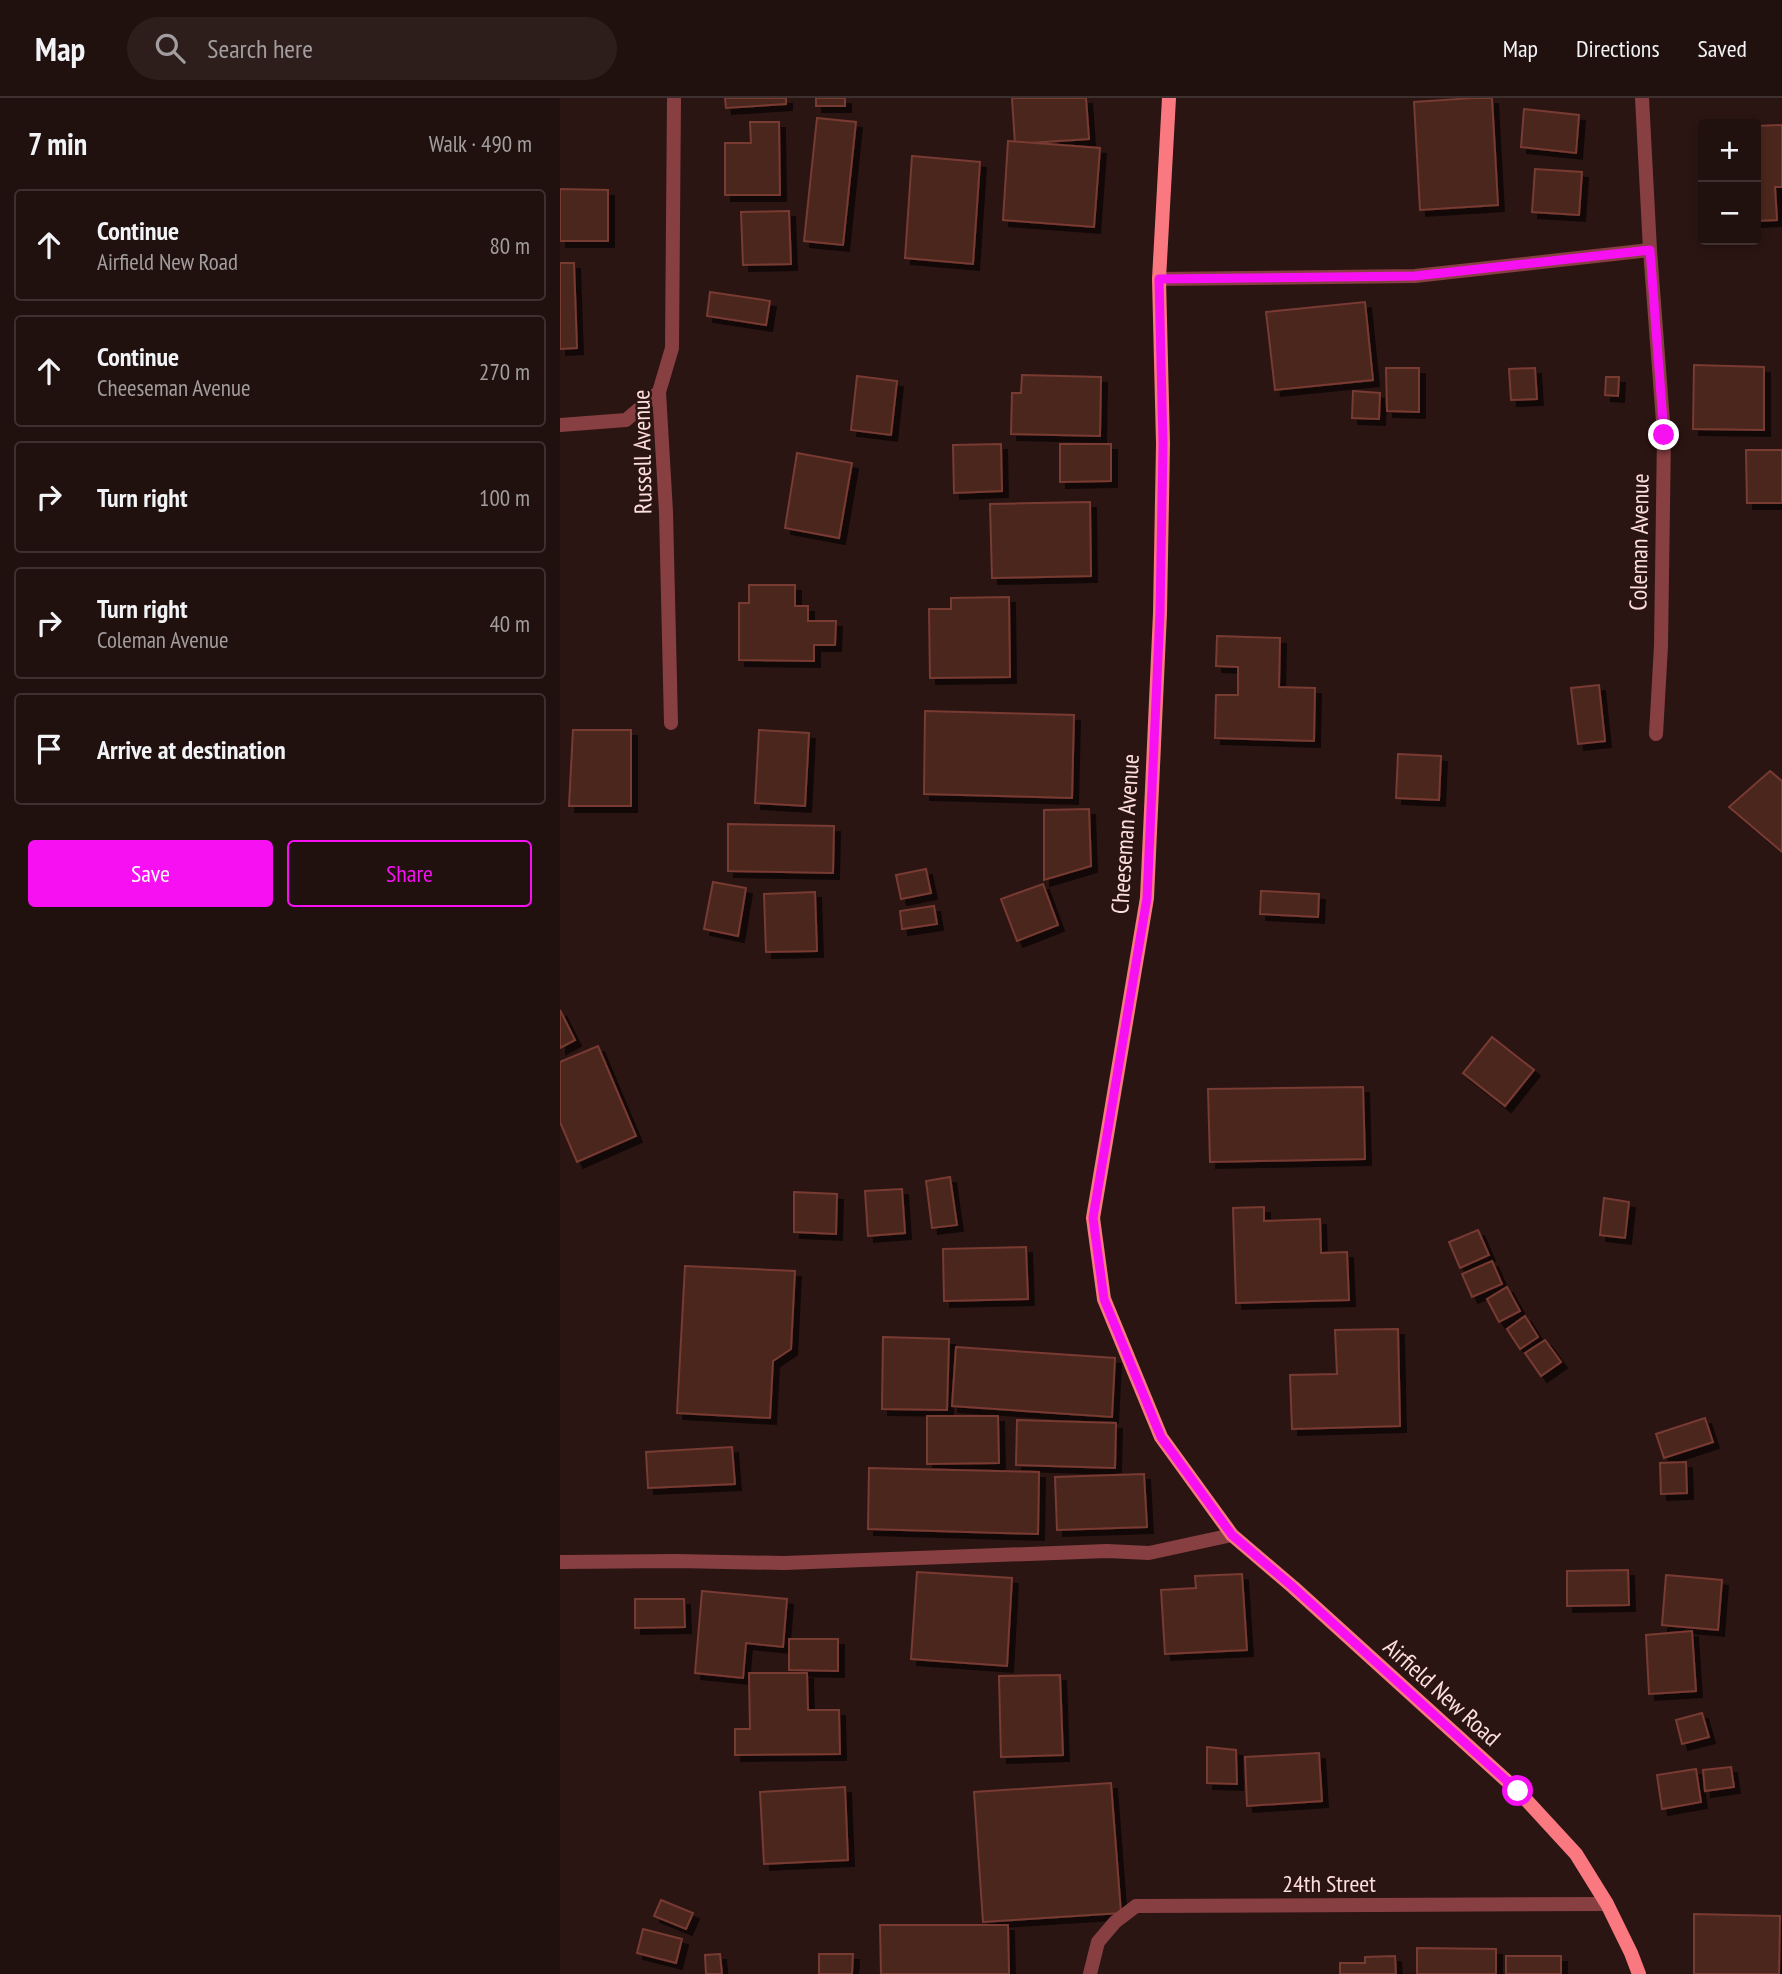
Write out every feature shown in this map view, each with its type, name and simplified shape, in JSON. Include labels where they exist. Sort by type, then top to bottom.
[{"type":"street","name":"Russell Avenue","points":[[671,723],[666,512],[659,392],[672,348],[674,98]]},
{"type":"street","name":"Cheeseman Avenue","points":[[1169,98],[1159,279],[1163,444],[1147,898],[1093,1218],[1104,1299],[1161,1437],[1232,1535]]},
{"type":"street","name":"Coleman Avenue","points":[[1642,98],[1664,435],[1661,646],[1656,734]]},
{"type":"street","points":[[1159,279],[1415,276],[1650,250]]},
{"type":"street","points":[[560,425],[626,420],[659,392]]},
{"type":"street","points":[[560,1562],[784,1563],[1107,1551],[1149,1553],[1232,1535]]},
{"type":"street","name":"Airfield New Road","points":[[1232,1535],[1518,1791],[1576,1854],[1607,1904],[1639,1974]]},
{"type":"street","name":"24th Street","points":[[1090,1974],[1098,1942],[1115,1922],[1136,1906],[1607,1904]]},
{"type":"building","points":[[725,98],[786,98],[786,104],[726,108]]},
{"type":"building","points":[[816,98],[845,98],[845,106],[816,106]]},
{"type":"building","points":[[1012,98],[1086,98],[1089,139],[1015,144]]},
{"type":"building","points":[[1492,98],[1498,205],[1420,210],[1414,102]]},
{"type":"building","points":[[1524,109],[1579,115],[1576,153],[1521,147]]},
{"type":"building","points":[[817,118],[856,122],[843,245],[804,241]]},
{"type":"building","points":[[750,122],[779,122],[780,195],[725,195],[725,143],[751,143]]},
{"type":"building","points":[[1782,125],[1782,187],[1775,187],[1777,220],[1761,221],[1761,126]]},
{"type":"building","points":[[1008,141],[1100,148],[1094,227],[1003,220]]},
{"type":"building","points":[[912,156],[980,162],[973,264],[905,258]]},
{"type":"building","points":[[1535,169],[1582,172],[1579,215],[1532,212]]},
{"type":"building","points":[[560,189],[608,190],[608,241],[560,241]]},
{"type":"building","points":[[789,211],[791,264],[743,265],[741,212]]},
{"type":"building","points":[[560,263],[574,263],[577,348],[560,349]]},
{"type":"building","points":[[710,292],[770,301],[766,325],[707,316]]},
{"type":"building","points":[[1365,302],[1373,380],[1275,390],[1266,312]]},
{"type":"building","points":[[1694,365],[1764,367],[1764,430],[1693,429]]},
{"type":"building","points":[[1386,368],[1419,368],[1419,412],[1387,411]]},
{"type":"building","points":[[1535,368],[1537,399],[1511,400],[1509,369]]},
{"type":"building","points":[[1022,375],[1101,377],[1100,436],[1011,434],[1012,393],[1021,393]]},
{"type":"building","points":[[857,376],[897,381],[891,435],[851,430]]},
{"type":"building","points":[[1606,377],[1619,377],[1618,396],[1605,395]]},
{"type":"building","points":[[1353,391],[1380,393],[1379,419],[1352,418]]},
{"type":"building","points":[[1001,444],[1002,491],[954,493],[953,445]]},
{"type":"building","points":[[1060,444],[1111,444],[1111,481],[1060,482]]},
{"type":"building","points":[[1746,450],[1782,450],[1782,503],[1747,503]]},
{"type":"building","points":[[797,453],[852,463],[839,538],[785,528]]},
{"type":"building","points":[[1090,502],[1091,576],[992,578],[990,504]]},
{"type":"building","points":[[749,585],[795,585],[795,606],[808,606],[808,621],[836,621],[835,645],[814,645],[814,661],[739,660],[739,603],[749,603]]},
{"type":"building","points":[[1009,597],[1010,677],[930,678],[929,609],[951,609],[951,598]]},
{"type":"building","points":[[1217,636],[1280,638],[1279,687],[1315,688],[1314,741],[1215,738],[1216,695],[1238,695],[1238,667],[1216,666]]},
{"type":"building","points":[[1599,685],[1605,741],[1578,744],[1571,688]]},
{"type":"building","points":[[925,711],[1074,715],[1072,798],[924,794]]},
{"type":"building","points":[[573,730],[631,730],[631,806],[569,806]]},
{"type":"building","points":[[759,730],[809,733],[805,806],[755,803]]},
{"type":"building","points":[[1398,754],[1441,756],[1439,800],[1396,798]]},
{"type":"building","points":[[1770,771],[1782,781],[1782,852],[1729,807]]},
{"type":"building","points":[[1089,809],[1091,866],[1044,880],[1044,810]]},
{"type":"building","points":[[728,824],[834,826],[833,873],[728,871]]},
{"type":"building","points":[[926,869],[931,893],[901,899],[896,875]]},
{"type":"building","points":[[713,882],[746,888],[738,936],[704,929]]},
{"type":"building","points":[[1043,884],[1058,925],[1017,941],[1001,899]]},
{"type":"building","points":[[1261,891],[1319,894],[1318,917],[1260,914]]},
{"type":"building","points":[[815,892],[817,951],[766,952],[764,894]]},
{"type":"building","points":[[934,906],[937,924],[902,929],[900,911]]},
{"type":"building","points":[[560,1010],[575,1040],[560,1048]]},
{"type":"building","points":[[1492,1037],[1534,1070],[1505,1106],[1463,1073]]},
{"type":"building","points":[[598,1046],[636,1136],[577,1162],[560,1122],[560,1062]]},
{"type":"building","points":[[1363,1087],[1365,1159],[1210,1162],[1208,1089]]},
{"type":"building","points":[[950,1177],[957,1225],[932,1228],[926,1181]]},
{"type":"building","points":[[902,1189],[905,1233],[868,1236],[865,1191]]},
{"type":"building","points":[[794,1192],[837,1194],[836,1234],[794,1232]]},
{"type":"building","points":[[1604,1198],[1629,1202],[1625,1238],[1600,1235]]},
{"type":"building","points":[[1264,1207],[1264,1221],[1320,1219],[1321,1253],[1347,1252],[1349,1300],[1236,1303],[1233,1208]]},
{"type":"building","points":[[1478,1230],[1489,1255],[1460,1268],[1449,1242]]},
{"type":"building","points":[[1026,1247],[1028,1299],[944,1301],[943,1249]]},
{"type":"building","points":[[1492,1261],[1502,1284],[1472,1297],[1462,1274]]},
{"type":"building","points":[[685,1266],[795,1271],[791,1349],[773,1361],[770,1418],[677,1413]]},
{"type":"building","points":[[1507,1287],[1520,1311],[1499,1322],[1487,1299]]},
{"type":"building","points":[[1525,1316],[1538,1337],[1520,1349],[1507,1329]]},
{"type":"building","points":[[1398,1329],[1400,1426],[1292,1429],[1290,1375],[1337,1374],[1335,1330]]},
{"type":"building","points":[[883,1337],[949,1339],[947,1410],[882,1409]]},
{"type":"building","points":[[1545,1340],[1561,1362],[1541,1376],[1525,1353]]},
{"type":"building","points":[[956,1347],[1115,1358],[1112,1417],[952,1406]]},
{"type":"building","points":[[927,1416],[998,1416],[999,1463],[927,1464]]},
{"type":"building","points":[[1705,1418],[1713,1442],[1664,1458],[1656,1434]]},
{"type":"building","points":[[1017,1420],[1116,1423],[1115,1468],[1016,1465]]},
{"type":"building","points":[[732,1447],[735,1484],[648,1488],[646,1452]]},
{"type":"building","points":[[1686,1462],[1687,1493],[1661,1494],[1660,1463]]},
{"type":"building","points":[[869,1468],[1039,1472],[1038,1534],[868,1529]]},
{"type":"building","points":[[1144,1474],[1147,1527],[1057,1530],[1055,1477]]},
{"type":"building","points":[[1628,1570],[1629,1605],[1567,1606],[1567,1571]]},
{"type":"building","points":[[917,1572],[1012,1578],[1007,1666],[911,1659]]},
{"type":"building","points":[[1242,1574],[1247,1650],[1165,1654],[1161,1590],[1196,1588],[1195,1576]]},
{"type":"building","points":[[1666,1575],[1722,1580],[1718,1630],[1662,1625]]},
{"type":"building","points":[[702,1591],[787,1599],[783,1647],[746,1643],[743,1678],[695,1673]]},
{"type":"building","points":[[635,1599],[684,1599],[685,1627],[635,1628]]},
{"type":"building","points":[[1692,1631],[1696,1691],[1649,1694],[1646,1635]]},
{"type":"building","points":[[789,1639],[838,1639],[838,1671],[789,1670]]},
{"type":"building","points":[[749,1673],[807,1673],[808,1710],[839,1710],[840,1754],[735,1755],[735,1729],[750,1729]]},
{"type":"building","points":[[1060,1675],[1063,1755],[1001,1757],[999,1676]]},
{"type":"building","points":[[1702,1713],[1709,1737],[1682,1744],[1676,1720]]},
{"type":"building","points":[[1207,1747],[1236,1750],[1237,1784],[1207,1783]]},
{"type":"building","points":[[1319,1753],[1322,1801],[1247,1806],[1245,1757]]},
{"type":"building","points":[[1731,1767],[1734,1787],[1705,1791],[1703,1770]]},
{"type":"building","points":[[1696,1769],[1701,1802],[1662,1809],[1657,1775]]},
{"type":"building","points":[[1111,1783],[1121,1913],[983,1922],[974,1792]]},
{"type":"building","points":[[845,1787],[848,1860],[764,1864],[760,1792]]},
{"type":"building","points":[[661,1900],[693,1913],[686,1929],[654,1916]]},
{"type":"building","points":[[1694,1914],[1780,1916],[1779,1974],[1694,1974]]},
{"type":"building","points":[[880,1925],[1008,1925],[1009,1974],[881,1974]]},
{"type":"building","points":[[643,1929],[682,1939],[676,1963],[637,1953]]},
{"type":"building","points":[[1417,1948],[1496,1949],[1496,1974],[1417,1974]]},
{"type":"building","points":[[720,1954],[722,1974],[706,1974],[705,1955]]},
{"type":"building","points":[[819,1954],[853,1954],[852,1974],[819,1974]]},
{"type":"building","points":[[1395,1956],[1396,1974],[1340,1974],[1340,1963],[1365,1963],[1365,1957]]},
{"type":"building","points":[[1506,1956],[1561,1956],[1561,1974],[1506,1974]]},
{"type":"route","points":[[1518,1791],[1232,1535],[1161,1437],[1104,1299],[1093,1218],[1147,898],[1160,613],[1163,444],[1159,279],[1415,276],[1650,250],[1664,435]]}]
